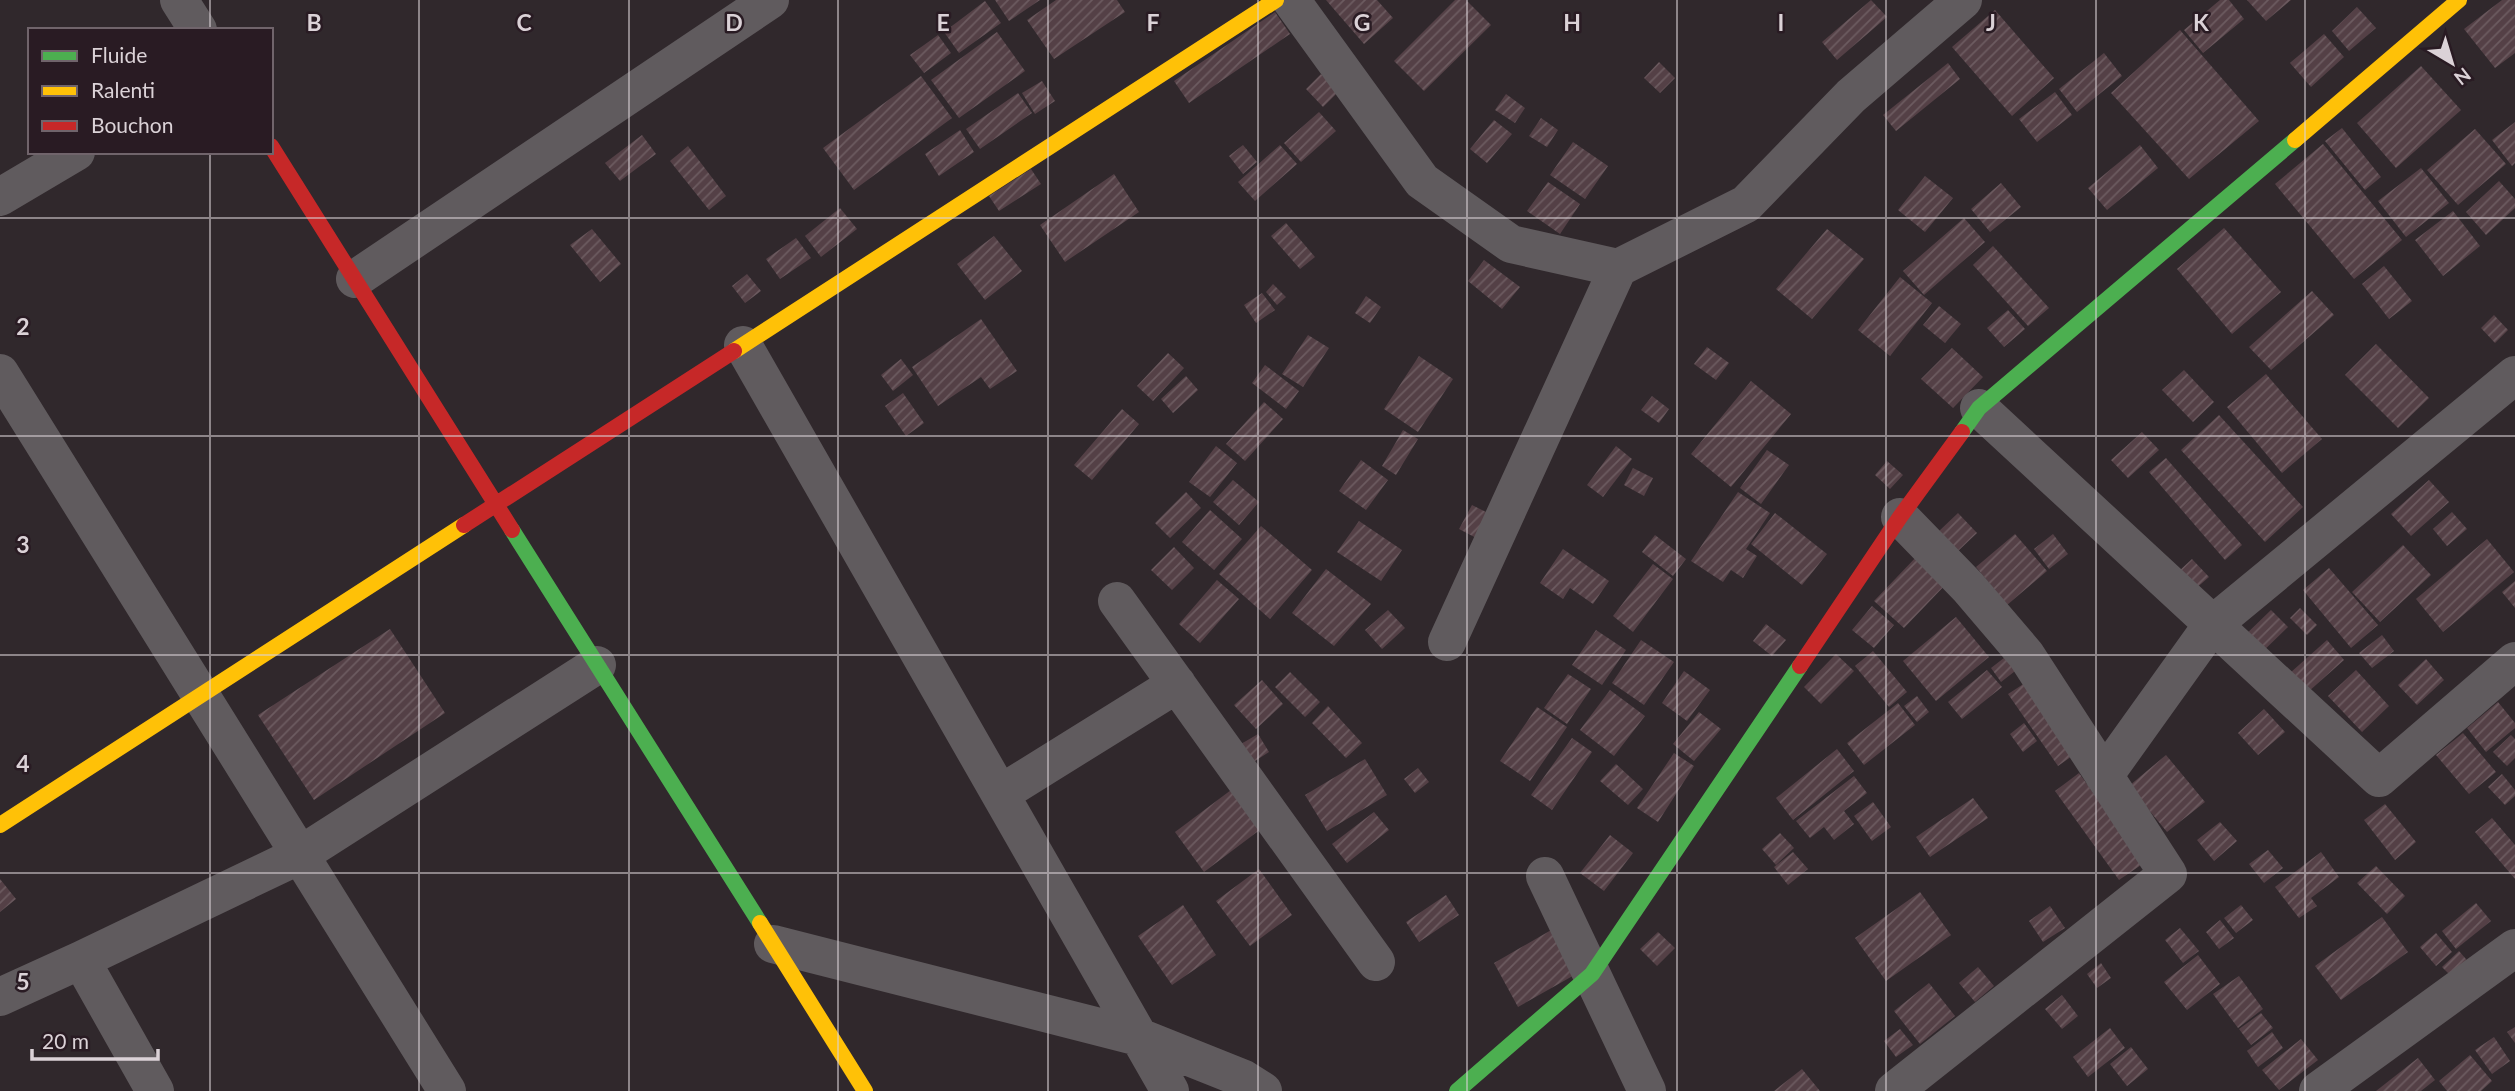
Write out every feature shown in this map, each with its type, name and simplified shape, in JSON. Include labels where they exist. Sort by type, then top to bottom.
[{"type":"street","points":[[355,279],[770,0]]},
{"type":"street","points":[[0,825],[1276,0]]},
{"type":"street","points":[[1292,0],[1423,181],[1511,244],[1618,268]]},
{"type":"street","points":[[1447,642],[1618,268],[1746,204],[1851,96],[1963,0]]},
{"type":"street","points":[[1457,1091],[1592,974],[1900,517],[1979,408],[2459,0]]},
{"type":"street","points":[[273,149],[865,1091]]},
{"type":"street","points":[[0,197],[73,154]]},
{"type":"street","points":[[743,345],[1170,1091]]},
{"type":"street","points":[[0,373],[447,1091]]},
{"type":"street","points":[[2104,776],[2212,625],[2515,375]]},
{"type":"street","points":[[1979,408],[2379,778],[2515,662]]},
{"type":"street","points":[[1894,1091],[2168,874],[2026,655],[1968,587],[1900,517]]},
{"type":"street","points":[[1117,601],[1376,962]]},
{"type":"street","points":[[0,997],[300,855],[597,665]]},
{"type":"street","points":[[1000,794],[1177,684]]},
{"type":"street","points":[[1545,876],[1647,1091]]},
{"type":"street","points":[[773,944],[1139,1037],[1244,1079],[1263,1091]]},
{"type":"street","points":[[2318,1091],[2515,948]]},
{"type":"street","points":[[81,960],[155,1091]]},
{"type":"building","points":[[995,0],[1040,0],[1009,21]]},
{"type":"building","points":[[1056,0],[1117,0],[1125,12],[1054,59],[1027,20]]},
{"type":"building","points":[[1326,0],[1377,0],[1393,18],[1364,44]]},
{"type":"building","points":[[1455,0],[1466,0],[1491,25],[1424,91],[1394,61]]},
{"type":"building","points":[[1871,0],[1887,17],[1837,60],[1822,42]]},
{"type":"building","points":[[2220,0],[2229,0],[2244,19],[2203,53],[2184,30]]},
{"type":"building","points":[[2247,0],[2291,0],[2266,21]]},
{"type":"building","points":[[2502,0],[2515,0],[2515,53],[2495,68],[2464,29]]},
{"type":"building","points":[[985,1],[1001,23],[959,53],[944,32]]},
{"type":"building","points":[[2357,7],[2376,28],[2349,51],[2332,31]]},
{"type":"building","points":[[1995,10],[2054,78],[2012,116],[1952,47]]},
{"type":"building","points":[[1275,12],[1290,34],[1189,103],[1174,81]]},
{"type":"building","points":[[2180,30],[2259,121],[2189,179],[2111,93]]},
{"type":"building","points":[[997,32],[1025,71],[959,118],[931,80]]},
{"type":"building","points":[[2324,34],[2344,57],[2311,87],[2290,63]]},
{"type":"building","points":[[938,35],[951,53],[924,73],[910,55]]},
{"type":"building","points":[[2104,53],[2122,76],[2077,112],[2059,89]]},
{"type":"building","points":[[1659,62],[1675,78],[1660,93],[1644,78]]},
{"type":"building","points":[[1948,63],[1960,79],[1896,131],[1883,115]]},
{"type":"building","points":[[2421,66],[2461,110],[2396,168],[2357,123]]},
{"type":"building","points":[[1321,74],[1338,92],[1323,107],[1306,89]]},
{"type":"building","points":[[921,76],[952,118],[854,190],[823,148]]},
{"type":"building","points":[[1042,81],[1055,101],[1035,114],[1022,93]]},
{"type":"building","points":[[2055,92],[2072,115],[2037,142],[2019,119]]},
{"type":"building","points":[[1018,93],[1032,113],[980,149],[966,129]]},
{"type":"building","points":[[1506,94],[1525,108],[1515,123],[1495,110]]},
{"type":"building","points":[[1319,112],[1336,131],[1301,162],[1284,143]]},
{"type":"building","points":[[1541,118],[1558,130],[1547,147],[1529,136]]},
{"type":"building","points":[[1494,120],[1512,134],[1487,163],[1470,149]]},
{"type":"building","points":[[2515,122],[2515,163],[2512,166],[2492,140]]},
{"type":"building","points":[[2342,128],[2381,177],[2365,190],[2325,141]]},
{"type":"building","points":[[2475,129],[2506,164],[2458,205],[2427,170]]},
{"type":"building","points":[[960,130],[974,152],[939,176],[925,154]]},
{"type":"building","points":[[642,135],[656,154],[620,181],[605,163]]},
{"type":"building","points":[[1573,142],[1608,166],[1585,199],[1550,175]]},
{"type":"building","points":[[2323,144],[2402,240],[2354,279],[2275,184]]},
{"type":"building","points":[[1243,145],[1257,162],[1243,174],[1229,156]]},
{"type":"building","points":[[1280,145],[1297,164],[1255,201],[1238,182]]},
{"type":"building","points":[[2140,145],[2158,168],[2107,210],[2088,188]]},
{"type":"building","points":[[688,146],[726,196],[709,210],[670,161]]},
{"type":"building","points":[[2421,168],[2449,203],[2406,237],[2378,201]]},
{"type":"building","points":[[1031,169],[1041,184],[999,211],[989,196]]},
{"type":"building","points":[[1114,174],[1139,212],[1065,262],[1040,225]]},
{"type":"building","points":[[1925,176],[1953,198],[1925,232],[1898,210]]},
{"type":"building","points":[[2499,181],[2515,199],[2515,208],[2486,235],[2466,212]]},
{"type":"building","points":[[1548,182],[1580,204],[1560,234],[1527,211]]},
{"type":"building","points":[[2001,183],[2021,207],[1990,232],[1971,209]]},
{"type":"building","points":[[840,208],[857,229],[821,257],[805,236]]},
{"type":"building","points":[[2453,211],[2480,246],[2443,276],[2415,240]]},
{"type":"building","points":[[1964,218],[1985,242],[1924,295],[1903,271]]},
{"type":"building","points":[[1286,223],[1315,257],[1300,269],[1271,236]]},
{"type":"building","points":[[2224,228],[2281,292],[2232,334],[2177,269]]},
{"type":"building","points":[[592,229],[621,264],[600,282],[570,245]]},
{"type":"building","points":[[1827,229],[1864,259],[1812,319],[1776,289]]},
{"type":"building","points":[[994,236],[1022,271],[985,300],[957,264]]},
{"type":"building","points":[[796,238],[811,258],[780,279],[766,259]]},
{"type":"building","points":[[1993,246],[2049,308],[2028,326],[1973,265]]},
{"type":"building","points":[[1484,260],[1520,287],[1502,309],[1468,281]]},
{"type":"building","points":[[2384,266],[2412,301],[2389,319],[2362,284]]},
{"type":"building","points":[[747,274],[761,291],[745,303],[732,286]]},
{"type":"building","points":[[1900,277],[1932,303],[1890,356],[1858,330]]},
{"type":"building","points":[[1273,284],[1286,297],[1277,305],[1266,292]]},
{"type":"building","points":[[2312,291],[2334,315],[2271,370],[2249,347]]},
{"type":"building","points":[[1262,293],[1275,310],[1256,323],[1244,305]]},
{"type":"building","points":[[1366,296],[1381,307],[1370,323],[1355,313]]},
{"type":"building","points":[[1939,306],[1961,324],[1945,343],[1923,325]]},
{"type":"building","points":[[2008,310],[2025,329],[2004,347],[1987,328]]},
{"type":"building","points":[[2494,315],[2508,330],[2495,343],[2481,328]]},
{"type":"building","points":[[981,319],[1017,371],[990,389],[981,377],[938,406],[912,367]]},
{"type":"building","points":[[1308,335],[1329,348],[1303,387],[1282,374]]},
{"type":"building","points":[[2376,344],[2429,398],[2398,428],[2345,375]]},
{"type":"building","points":[[1707,347],[1729,363],[1716,380],[1694,364]]},
{"type":"building","points":[[1952,348],[1983,377],[1953,408],[1921,379]]},
{"type":"building","points":[[1168,353],[1184,368],[1153,401],[1137,386]]},
{"type":"building","points":[[1419,356],[1453,379],[1418,432],[1384,409]]},
{"type":"building","points":[[901,359],[913,375],[893,391],[881,375]]},
{"type":"building","points":[[1265,365],[1299,391],[1286,409],[1252,383]]},
{"type":"building","points":[[2184,370],[2214,402],[2193,422],[2162,390]]},
{"type":"building","points":[[2266,374],[2322,439],[2282,473],[2227,407]]},
{"type":"building","points":[[1186,376],[1198,390],[1173,413],[1161,399]]},
{"type":"building","points":[[1751,381],[1791,414],[1731,487],[1691,454]]},
{"type":"building","points":[[903,393],[924,423],[906,436],[885,406]]},
{"type":"building","points":[[1652,396],[1669,409],[1659,423],[1641,410]]},
{"type":"building","points":[[1264,402],[1283,419],[1245,461],[1226,444]]},
{"type":"building","points":[[1122,409],[1139,424],[1092,480],[1074,465]]},
{"type":"building","points":[[2219,415],[2303,507],[2265,542],[2181,450]]},
{"type":"building","points":[[1403,430],[1418,439],[1396,475],[1382,466]]},
{"type":"building","points":[[2142,432],[2159,450],[2128,478],[2111,460]]},
{"type":"building","points":[[1216,446],[1237,463],[1210,497],[1189,482]]},
{"type":"building","points":[[1616,446],[1632,459],[1603,497],[1587,485]]},
{"type":"building","points":[[1767,450],[1789,465],[1761,504],[1740,488]]},
{"type":"building","points":[[2166,458],[2242,545],[2225,560],[2149,472]]},
{"type":"building","points":[[1361,460],[1388,480],[1366,510],[1339,491]]},
{"type":"building","points":[[1887,461],[1903,475],[1890,489],[1875,475]]},
{"type":"building","points":[[1633,468],[1653,478],[1644,496],[1624,485]]},
{"type":"building","points":[[1233,480],[1259,502],[1239,525],[1213,502]]},
{"type":"building","points":[[2429,480],[2449,502],[2411,536],[2391,514]]},
{"type":"building","points":[[1186,492],[1201,508],[1170,538],[1155,523]]},
{"type":"building","points":[[1738,492],[1770,513],[1746,549],[1757,556],[1743,578],[1731,570],[1723,582],[1691,561]]},
{"type":"building","points":[[1472,505],[1496,517],[1482,541],[1459,529]]},
{"type":"building","points":[[1210,510],[1242,539],[1214,570],[1182,542]]},
{"type":"building","points":[[2452,512],[2467,529],[2447,546],[2433,529]]},
{"type":"building","points":[[1775,513],[1827,554],[1802,585],[1751,544]]},
{"type":"building","points":[[1958,513],[1977,533],[1957,552],[1938,532]]},
{"type":"building","points":[[1359,521],[1402,550],[1381,581],[1337,552]]},
{"type":"building","points":[[1261,526],[1312,570],[1270,619],[1219,574]]},
{"type":"building","points":[[2015,534],[2047,571],[2007,605],[1976,567]]},
{"type":"building","points":[[2053,534],[2068,554],[2049,569],[2034,549]]},
{"type":"building","points":[[1655,535],[1686,559],[1673,576],[1642,552]]},
{"type":"building","points":[[2487,539],[2514,572],[2443,632],[2416,599]]},
{"type":"building","points":[[2403,545],[2431,575],[2380,622],[2352,592]]},
{"type":"building","points":[[1174,547],[1194,568],[1172,590],[1151,570]]},
{"type":"building","points":[[1563,549],[1609,581],[1593,604],[1570,588],[1563,599],[1540,583]]},
{"type":"building","points":[[1919,554],[1949,581],[1904,628],[1874,601]]},
{"type":"building","points":[[2192,559],[2209,577],[2194,590],[2178,572]]},
{"type":"building","points":[[1653,564],[1673,579],[1633,632],[1613,616]]},
{"type":"building","points":[[2329,568],[2378,625],[2351,648],[2303,590]]},
{"type":"building","points":[[1326,569],[1371,604],[1334,646],[1292,613]]},
{"type":"building","points":[[1217,580],[1239,599],[1200,643],[1179,624]]},
{"type":"building","points":[[2515,581],[2515,608],[2502,592]]},
{"type":"building","points":[[1872,606],[1894,625],[1874,648],[1852,630]]},
{"type":"building","points":[[2300,608],[2317,625],[2307,635],[2290,618]]},
{"type":"building","points":[[1388,610],[1405,628],[1382,649],[1365,630]]},
{"type":"building","points":[[2271,610],[2288,627],[2257,657],[2240,640]]},
{"type":"building","points":[[1956,617],[1989,657],[1936,701],[1903,661]]},
{"type":"building","points":[[1766,624],[1786,640],[1772,656],[1753,641]]},
{"type":"building","points":[[390,629],[445,713],[314,800],[258,715]]},
{"type":"building","points":[[1596,630],[1626,650],[1602,685],[1572,665]]},
{"type":"building","points":[[2382,635],[2394,651],[2372,668],[2359,653]]},
{"type":"building","points":[[1641,640],[1674,662],[1644,705],[1612,683]]},
{"type":"building","points":[[2327,640],[2344,660],[2308,692],[2290,673]]},
{"type":"building","points":[[1873,651],[1907,692],[1889,707],[1855,666]]},
{"type":"building","points":[[1836,654],[1854,671],[1821,704],[1804,687]]},
{"type":"building","points":[[2009,654],[2019,668],[2001,682],[1991,668]]},
{"type":"building","points":[[2426,659],[2444,680],[2417,705],[2398,685]]},
{"type":"building","points":[[1987,670],[2002,687],[1962,719],[1948,702]]},
{"type":"building","points":[[2356,670],[2389,706],[2362,732],[2328,696]]},
{"type":"building","points":[[1684,671],[1710,690],[1687,721],[1662,703]]},
{"type":"building","points":[[1290,672],[1320,702],[1305,717],[1275,687]]},
{"type":"building","points":[[1568,674],[1591,689],[1567,724],[1544,708]]},
{"type":"building","points":[[1262,680],[1283,704],[1256,729],[1234,705]]},
{"type":"building","points":[[2025,683],[2075,754],[2058,766],[2008,694]]},
{"type":"building","points":[[1610,690],[1645,716],[1614,756],[1580,730]]},
{"type":"building","points":[[1917,696],[1929,712],[1917,722],[1904,706]]},
{"type":"building","points":[[2498,702],[2515,723],[2515,728],[2486,752],[2467,728]]},
{"type":"building","points":[[1898,703],[1915,725],[1864,765],[1847,743]]},
{"type":"building","points":[[1328,706],[1362,743],[1346,758],[1312,723]]},
{"type":"building","points":[[1537,707],[1567,727],[1530,781],[1500,761]]},
{"type":"building","points":[[2264,709],[2285,732],[2258,755],[2238,733]]},
{"type":"building","points":[[1699,712],[1721,729],[1694,761],[1673,744]]},
{"type":"building","points":[[2024,723],[2037,741],[2023,752],[2010,734]]},
{"type":"building","points":[[2463,733],[2496,772],[2469,794],[2436,755]]},
{"type":"building","points":[[1258,734],[1269,752],[1252,763],[1241,744]]},
{"type":"building","points":[[2511,735],[2515,739],[2515,758],[2507,766],[2493,752]]},
{"type":"building","points":[[1572,738],[1592,752],[1552,810],[1531,795]]},
{"type":"building","points":[[1837,749],[1854,771],[1793,820],[1776,798]]},
{"type":"building","points":[[1674,753],[1694,766],[1658,822],[1637,808]]},
{"type":"building","points":[[2166,755],[2205,802],[2167,832],[2129,786]]},
{"type":"building","points":[[1365,759],[1387,795],[1327,831],[1305,795]]},
{"type":"building","points":[[1616,764],[1643,789],[1628,805],[1600,781]]},
{"type":"building","points":[[1418,768],[1429,782],[1415,793],[1404,779]]},
{"type":"building","points":[[2079,773],[2144,863],[2119,880],[2055,791]]},
{"type":"building","points":[[2502,774],[2515,790],[2515,796],[2505,805],[2488,787]]},
{"type":"building","points":[[1854,776],[1867,793],[1844,811],[1854,824],[1834,840],[1824,827],[1810,838],[1796,821]]},
{"type":"building","points":[[1235,787],[1265,826],[1204,872],[1175,832]]},
{"type":"building","points":[[1973,798],[1988,818],[1930,857],[1916,837]]},
{"type":"building","points":[[1873,802],[1891,827],[1872,841],[1854,816]]},
{"type":"building","points":[[2385,804],[2416,842],[2395,860],[2364,820]]},
{"type":"building","points":[[1374,812],[1389,830],[1347,863],[1332,844]]},
{"type":"building","points":[[2492,818],[2515,845],[2515,879],[2475,832]]},
{"type":"building","points":[[2220,822],[2237,841],[2214,861],[2197,840]]},
{"type":"building","points":[[1780,833],[1794,848],[1776,865],[1762,849]]},
{"type":"building","points":[[1610,835],[1633,853],[1604,891],[1580,873]]},
{"type":"building","points":[[2268,850],[2283,868],[2264,883],[2249,864]]},
{"type":"building","points":[[1793,852],[1808,869],[1788,885],[1774,867]]},
{"type":"building","points":[[2321,852],[2339,877],[2311,898],[2317,906],[2299,918],[2275,887]]},
{"type":"building","points":[[2376,866],[2405,896],[2387,914],[2357,883]]},
{"type":"building","points":[[1259,869],[1292,915],[1250,946],[1216,901]]},
{"type":"building","points":[[0,879],[16,899],[0,912]]},
{"type":"building","points":[[1920,892],[1951,935],[1886,981],[1855,938]]},
{"type":"building","points":[[1446,895],[1459,915],[1419,942],[1406,922]]},
{"type":"building","points":[[2476,903],[2491,921],[2456,949],[2442,931]]},
{"type":"building","points":[[1183,905],[1216,955],[1172,985],[1138,936]]},
{"type":"building","points":[[2241,905],[2253,920],[2236,933],[2224,918]]},
{"type":"building","points":[[2050,906],[2065,928],[2043,942],[2029,921]]},
{"type":"building","points":[[2382,917],[2408,952],[2341,1000],[2315,966]]},
{"type":"building","points":[[2220,920],[2234,938],[2219,949],[2206,932]]},
{"type":"building","points":[[2180,928],[2199,951],[2183,963],[2165,940]]},
{"type":"building","points":[[1553,929],[1578,973],[1518,1007],[1494,963]]},
{"type":"building","points":[[1658,932],[1675,948],[1657,966],[1640,949]]},
{"type":"building","points":[[2436,933],[2452,952],[2436,966],[2420,947]]},
{"type":"building","points":[[2459,951],[2472,966],[2456,981],[2442,967]]},
{"type":"building","points":[[2198,955],[2220,984],[2187,1010],[2164,982]]},
{"type":"building","points":[[2101,963],[2111,978],[2097,988],[2087,974]]},
{"type":"building","points":[[1978,967],[1994,986],[1975,1002],[1959,983]]},
{"type":"building","points":[[2239,976],[2263,1009],[2238,1028],[2213,994]]},
{"type":"building","points":[[1929,983],[1955,1016],[1920,1044],[1894,1011]]},
{"type":"building","points":[[2062,995],[2078,1016],[2062,1029],[2045,1009]]},
{"type":"building","points":[[2261,1013],[2273,1028],[2251,1045],[2239,1029]]},
{"type":"building","points":[[2515,1027],[2515,1043],[2507,1032]]},
{"type":"building","points":[[2110,1028],[2125,1048],[2088,1077],[2073,1057]]},
{"type":"building","points":[[1900,1029],[1913,1045],[1896,1057],[1884,1041]]},
{"type":"building","points":[[2272,1032],[2283,1048],[2258,1067],[2247,1051]]},
{"type":"building","points":[[2494,1037],[2510,1061],[2492,1074],[2475,1050]]},
{"type":"building","points":[[2301,1039],[2318,1060],[2279,1090],[2262,1070]]},
{"type":"building","points":[[2131,1047],[2148,1069],[2127,1086],[2110,1064]]},
{"type":"building","points":[[2470,1055],[2492,1081],[2481,1091],[2447,1091],[2439,1081]]},
{"type":"building","points":[[2418,1058],[2435,1080],[2421,1091],[2376,1091]]},
{"type":"building","points":[[1802,1069],[1820,1091],[1774,1091]]},
{"type":"traffic: fast","points":[[1962,432],[1979,408],[2295,140]]},
{"type":"traffic: fast","points":[[512,530],[760,923]]},
{"type":"traffic: fast","points":[[1457,1091],[1592,974],[1800,666]]},
{"type":"traffic: slow","points":[[734,351],[1276,0]]},
{"type":"traffic: slow","points":[[2295,140],[2459,0]]},
{"type":"traffic: slow","points":[[0,825],[464,525]]},
{"type":"traffic: slow","points":[[760,923],[865,1091]]},
{"type":"traffic: jam","points":[[273,149],[512,530]]},
{"type":"traffic: jam","points":[[464,525],[734,351]]},
{"type":"traffic: jam","points":[[1800,666],[1900,517],[1962,432]]}]
